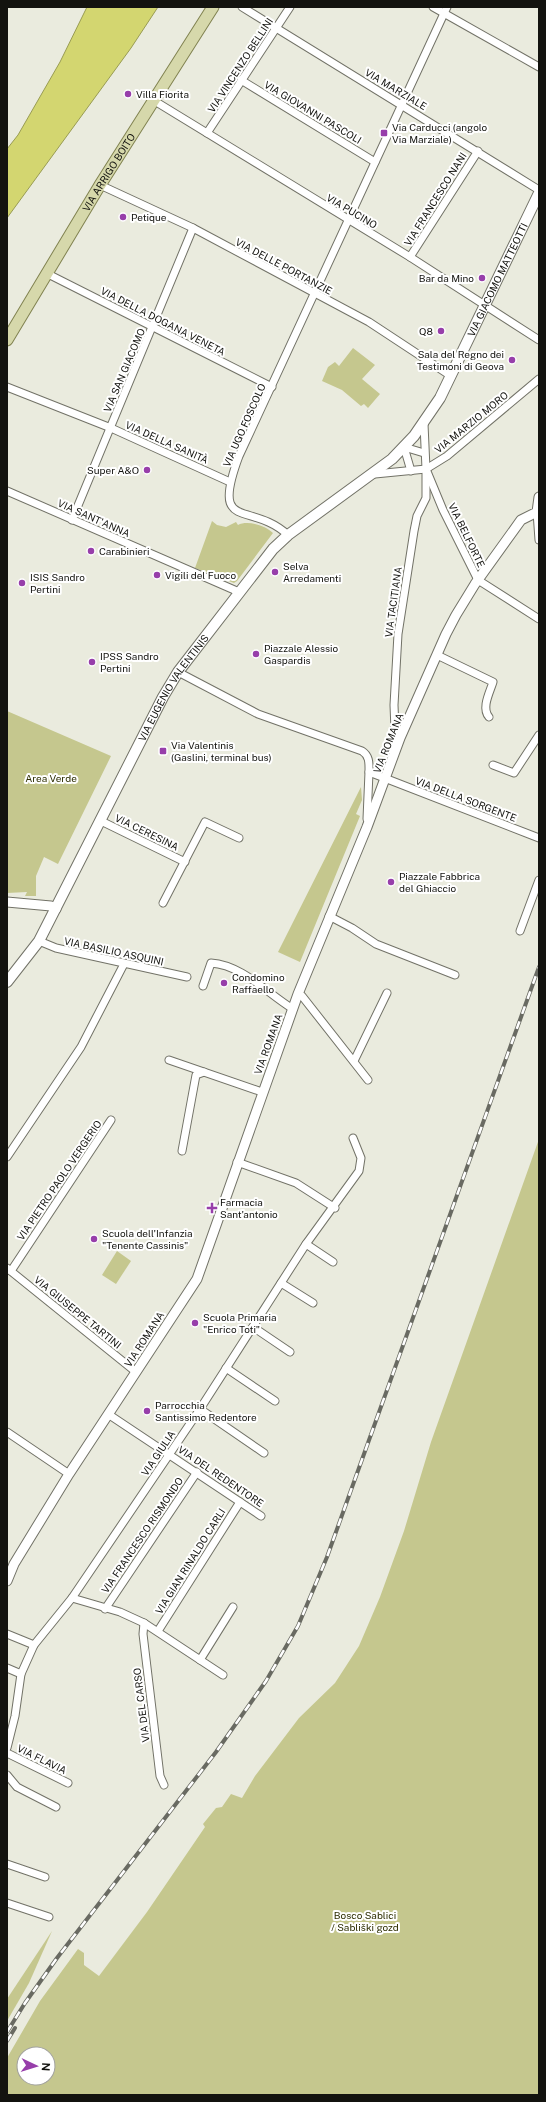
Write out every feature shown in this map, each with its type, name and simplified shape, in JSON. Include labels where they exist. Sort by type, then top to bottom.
[{"type":"main road","name":"VIA ARRIGO BOITO","points":[[7,340],[46,273],[213,7]]},
{"type":"main road","name":"VIA GIACOMO MATTEOTTI","points":[[404,447],[424,424],[440,398],[539,192]]},
{"type":"main road","name":"VIA EUGENIO VALENTINIS","points":[[7,982],[39,941],[178,672],[273,549],[288,536],[374,474],[404,447]]},
{"type":"street","name":"VIA MARZIALE","points":[[242,7],[478,151],[539,192]]},
{"type":"street","name":"VIA VINCENZO BELLINI","points":[[207,133],[290,7]]},
{"type":"street","points":[[433,7],[445,10],[539,67]]},
{"type":"street","name":"VIA UGO FOSCOLO","points":[[288,536],[273,523],[237,512],[229,499],[230,482],[239,456],[445,10]]},
{"type":"street","name":"VIA GIOVANNI PASCOLI","points":[[241,80],[375,162]]},
{"type":"street","name":"VIA PUCINO","points":[[154,100],[348,221],[410,257],[539,340]]},
{"type":"street","name":"VIA FRANCESCO NANI","points":[[410,257],[478,151]]},
{"type":"street","name":"VIA DELLE PORTANZIE","points":[[100,186],[193,228],[314,294],[369,322],[451,376]]},
{"type":"street","name":"VIA SAN GIACOMO","points":[[72,520],[193,228]]},
{"type":"street","name":"VIA DELLA DOGANA VENETA","points":[[46,273],[272,387]]},
{"type":"street","name":"VIA MARZIO MORO","points":[[374,474],[426,470],[447,456],[539,379]]},
{"type":"street","name":"VIA DELLA SANITÀ","points":[[7,387],[111,428],[230,482]]},
{"type":"street","name":"VIA BELFORTE","points":[[424,424],[424,453],[426,470],[443,510],[478,580],[539,619]]},
{"type":"street","points":[[404,447],[424,453]]},
{"type":"street","points":[[404,447],[411,471]]},
{"type":"street","name":"VIA TACITIANA","points":[[400,738],[395,730],[394,705],[398,634],[417,516],[427,493],[426,470]]},
{"type":"street","name":"VIA SANT'ANNA","points":[[7,491],[239,592]]},
{"type":"street","points":[[539,497],[537,512],[539,535]]},
{"type":"street","name":"VIA ROMANA","points":[[7,1581],[14,1564],[69,1474],[197,1279],[292,1009],[329,916],[367,827],[400,738],[456,615],[478,580],[521,520],[537,512]]},
{"type":"street","points":[[437,655],[493,682],[485,707],[485,713],[489,717]]},
{"type":"street","points":[[178,672],[258,714],[366,753],[369,772],[367,827]]},
{"type":"street","points":[[493,765],[514,773],[539,735]]},
{"type":"street","name":"VIA DELLA SORGENTE","points":[[369,772],[539,838]]},
{"type":"street","name":"VIA CERESINA","points":[[101,821],[185,862]]},
{"type":"street","name":"VIA CERESINA","points":[[163,903],[206,822],[239,838]]},
{"type":"street","points":[[520,931],[539,880]]},
{"type":"street","points":[[7,902],[51,906],[56,909]]},
{"type":"street","points":[[329,916],[352,928],[376,944],[455,975]]},
{"type":"street","name":"VIA BASILIO ASQUINI","points":[[39,941],[56,948],[187,977]]},
{"type":"street","points":[[202,986],[211,963],[217,963],[238,971],[292,1009]]},
{"type":"street","points":[[7,1157],[81,1047],[124,964]]},
{"type":"street","points":[[354,1061],[387,992]]},
{"type":"street","points":[[298,994],[302,996],[368,1080]]},
{"type":"street","points":[[169,1060],[262,1092]]},
{"type":"street","points":[[182,1151],[196,1075],[204,1072]]},
{"type":"street","name":"VIA PIETRO PAOLO VERGERIO","points":[[9,1269],[111,1120]]},
{"type":"street","name":"VIA GIULIA","points":[[34,1645],[72,1598],[200,1409],[306,1244],[334,1208],[359,1171],[362,1164],[359,1148],[353,1138]]},
{"type":"street","points":[[237,1162],[296,1183],[334,1208]]},
{"type":"street","points":[[306,1244],[333,1262]]},
{"type":"street","name":"VIA GIUSEPPE TARTINI","points":[[9,1269],[136,1372]]},
{"type":"street","points":[[281,1283],[313,1303]]},
{"type":"street","points":[[253,1327],[290,1352]]},
{"type":"street","points":[[226,1368],[275,1401]]},
{"type":"street","points":[[200,1409],[264,1453]]},
{"type":"street","name":"VIA DEL REDENTORE","points":[[108,1414],[170,1453],[261,1516]]},
{"type":"street","points":[[7,1432],[69,1474]]},
{"type":"street","name":"VIA FRANCESCO RISMONDO","points":[[104,1609],[197,1472]]},
{"type":"street","name":"VIA GIAN RINALDO CARLI","points":[[158,1631],[240,1502]]},
{"type":"street","points":[[72,1598],[104,1609],[120,1612],[144,1623],[223,1675]]},
{"type":"street","points":[[200,1660],[232,1607]]},
{"type":"street","name":"VIA DEL CARSO","points":[[144,1623],[142,1634],[160,1776],[164,1785]]},
{"type":"street","points":[[7,1634],[34,1645]]},
{"type":"street","name":"VIA FLAVIA","points":[[7,1748],[15,1716],[21,1674],[34,1645]]},
{"type":"street","points":[[7,1668],[21,1674]]},
{"type":"street","name":"VIA FLAVIA","points":[[7,1753],[68,1783]]},
{"type":"street","points":[[7,1775],[17,1787],[56,1807]]},
{"type":"street","points":[[7,1864],[46,1877]]},
{"type":"street","points":[[7,1903],[49,1917]]},
{"type":"green space","points":[[353,348],[375,365],[362,379],[380,394],[368,408],[364,404],[361,406],[342,390],[322,381],[328,367],[335,362],[339,366]]},
{"type":"green space","points":[[212,521],[217,525],[226,527],[236,522],[238,525],[251,523],[270,530],[273,533],[234,583],[195,568]]},
{"type":"green space","name":"Area Verde","points":[[7,711],[111,756],[58,864],[44,857],[36,876],[36,896],[25,896],[27,892],[7,893]]},
{"type":"green space","points":[[361,787],[362,800],[356,814],[360,816],[300,962],[278,952]]},
{"type":"green space","name":"Bosco Sablici / Sabliški gozd","points":[[539,1139],[539,2095],[7,2095],[7,2058],[40,2001],[78,1949],[84,1953],[84,1965],[99,1976],[147,1912],[205,1827],[203,1824],[216,1808],[222,1807],[231,1794],[242,1798],[255,1776],[299,1718],[335,1683],[359,1646],[380,1597],[404,1531],[431,1442]]},
{"type":"green space","points":[[117,1251],[131,1261],[116,1284],[102,1275]]},
{"type":"green space","points":[[52,1931],[29,1983],[7,2021],[7,1999]]},
{"type":"shaded area","points":[[87,7],[158,7],[131,48],[7,218],[7,149],[18,135],[60,62]]},
{"type":"railway","points":[[7,2032],[25,2003],[57,1958],[216,1752],[266,1681],[298,1626],[327,1557],[539,967]]},
{"type":"railway","points":[[7,2041],[15,2028]]},
{"type":"place","name":"Villa Fiorita","points":[[128,94]]},
{"type":"place","name":"Via Carducci (angolo Via Marziale)","points":[[384,133]]},
{"type":"place","name":"Petique","points":[[123,217]]},
{"type":"place","name":"Bar da Mino","points":[[482,278]]},
{"type":"place","name":"Q8","points":[[441,331]]},
{"type":"place","name":"Sala del Regno dei Testimoni di Geova","points":[[512,360]]},
{"type":"place","name":"Super A&O","points":[[147,470]]},
{"type":"place","name":"Carabinieri","points":[[91,551]]},
{"type":"place","name":"Selva Arredamenti","points":[[275,572]]},
{"type":"place","name":"Vigili del Fuoco","points":[[157,575]]},
{"type":"place","name":"ISIS Sandro Pertini","points":[[22,583]]},
{"type":"place","name":"Piazzale Alessio Gaspardis","points":[[256,654]]},
{"type":"place","name":"IPSS Sandro Pertini","points":[[92,662]]},
{"type":"place","name":"Via Valentinis (Gaslini, terminal bus)","points":[[163,751]]},
{"type":"place","name":"Piazzale Fabbrica del Ghiaccio","points":[[391,882]]},
{"type":"place","name":"Condomino Raffaello","points":[[224,983]]},
{"type":"place","name":"Farmacia Sant'antonio","points":[[212,1208]]},
{"type":"place","name":"Scuola dell'Infanzia \"Tenente Cassinis\"","points":[[94,1239]]},
{"type":"place","name":"Scuola Primaria \"Enrico Toti\"","points":[[195,1323]]},
{"type":"place","name":"Parrocchia Santissimo Redentore","points":[[147,1411]]}]
